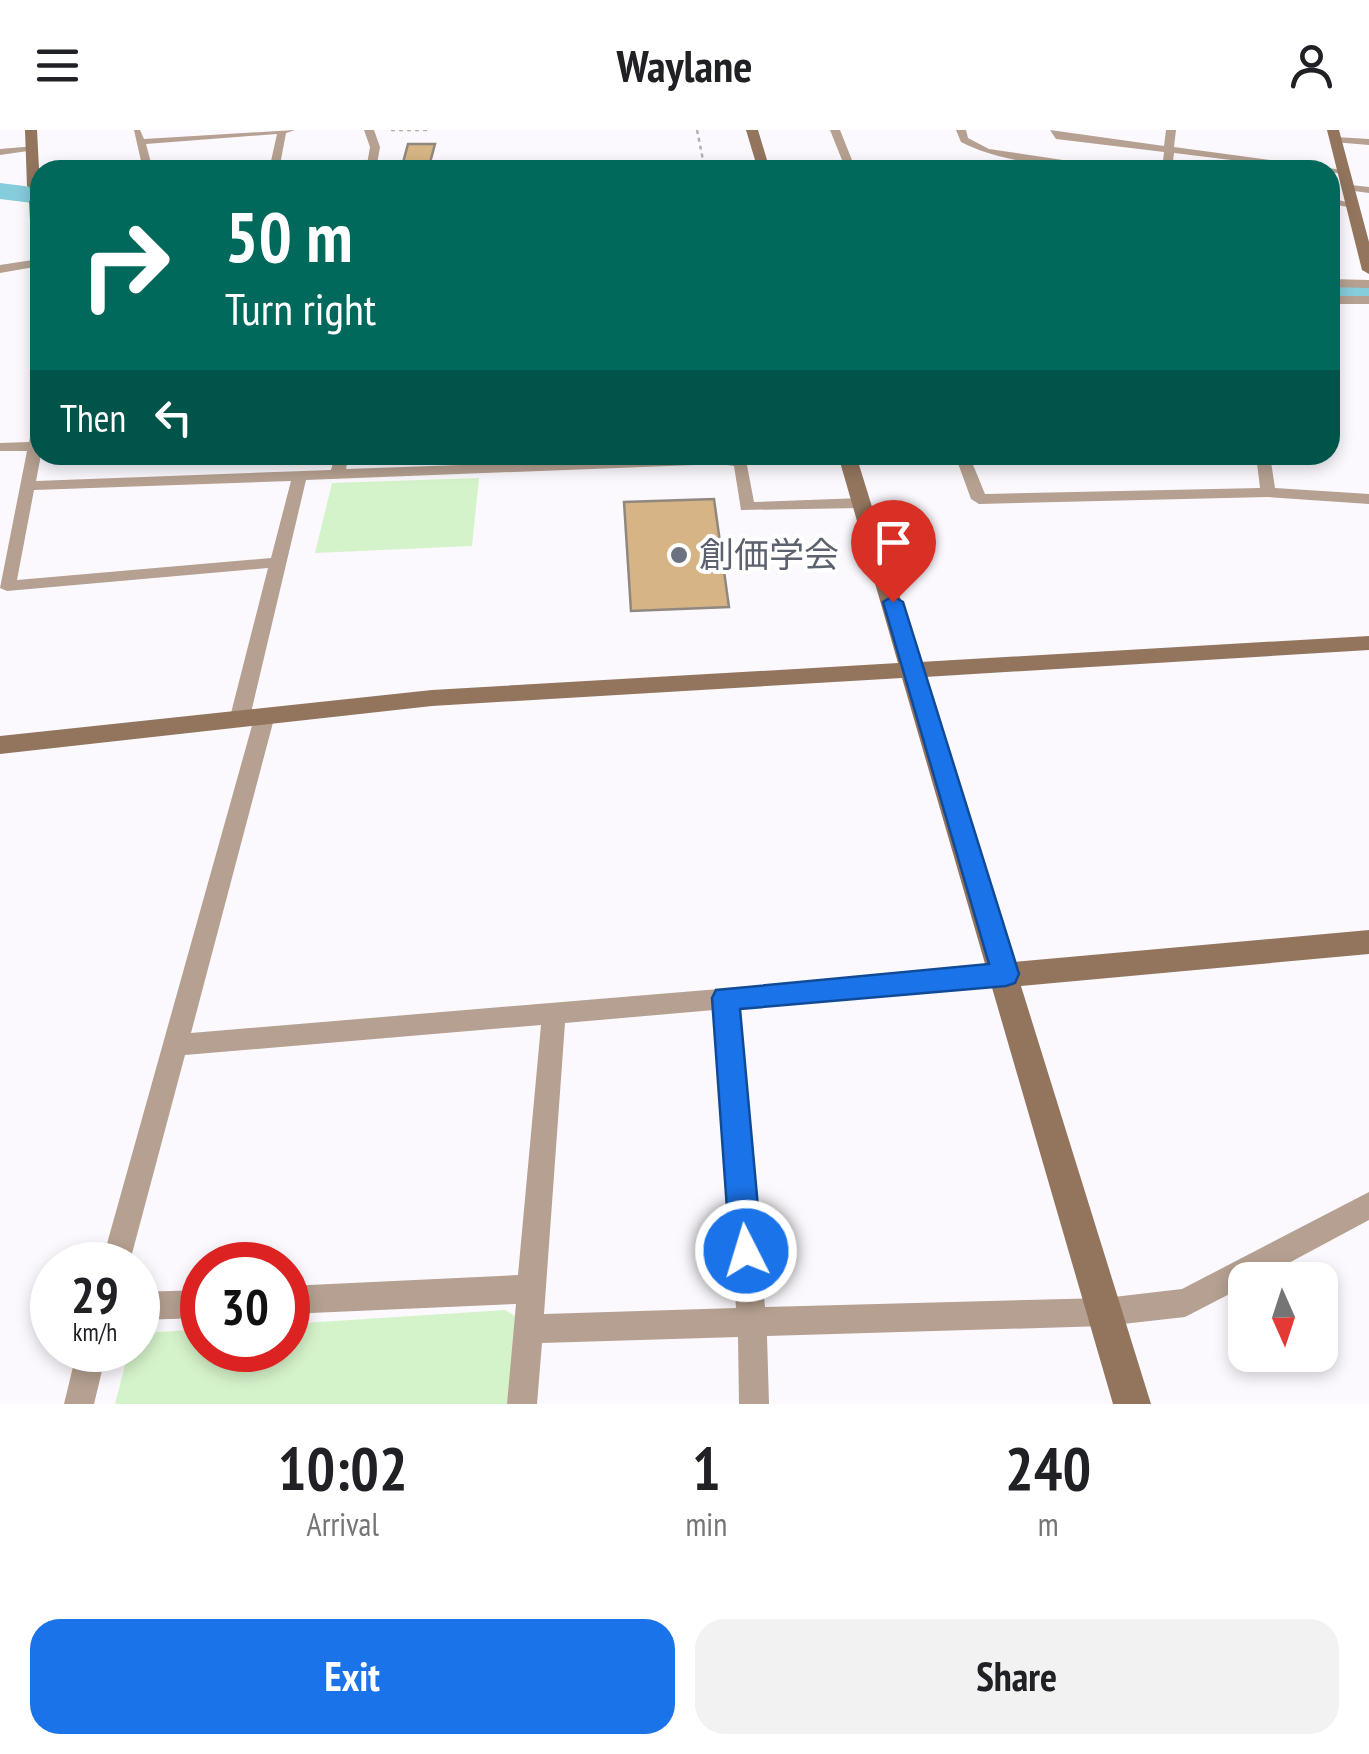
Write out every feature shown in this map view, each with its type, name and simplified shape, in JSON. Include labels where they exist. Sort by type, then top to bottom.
[{"type":"street","points":[[30,130],[34,160]]},
{"type":"street","points":[[276,160],[282,130]]},
{"type":"street","points":[[145,160],[138,136],[290,130]]},
{"type":"street","points":[[370,130],[376,147],[373,160]]},
{"type":"street","points":[[752,130],[761,160]]},
{"type":"street","points":[[835,130],[847,160]]},
{"type":"street","points":[[961,130],[964,140],[987,152],[1048,160]]},
{"type":"street","points":[[1055,130],[1056,136],[1260,160]]},
{"type":"street","points":[[1167,160],[1171,130]]},
{"type":"street","points":[[1369,142],[1334,135],[1351,188],[1369,270]]},
{"type":"street","points":[[0,152],[32,148]]},
{"type":"street","points":[[1340,170],[1345,171]]},
{"type":"street","points":[[1351,188],[1369,190]]},
{"type":"street","points":[[1340,203],[1354,205]]},
{"type":"street","points":[[0,269],[30,262]]},
{"type":"street","points":[[1340,284],[1369,284]]},
{"type":"street","points":[[1340,300],[1369,300]]},
{"type":"street","points":[[0,446],[30,446]]},
{"type":"street","points":[[32,465],[7,586],[278,562]]},
{"type":"street","points":[[337,476],[340,465]]},
{"type":"street","points":[[28,486],[299,478],[535,465]]},
{"type":"street","points":[[740,465],[748,508],[862,503]]},
{"type":"street","points":[[851,465],[1132,1404]]},
{"type":"street","points":[[966,465],[979,499],[1268,492],[1369,498]]},
{"type":"street","points":[[1265,465],[1268,492]]},
{"type":"street","points":[[240,717],[299,478]]},
{"type":"street","points":[[0,745],[432,698],[1369,642]]},
{"type":"street","points":[[120,1242],[265,715]]},
{"type":"street","points":[[176,1045],[1369,942]]},
{"type":"street","points":[[726,998],[752,1323],[754,1404]]},
{"type":"street","points":[[522,1404],[554,1013]]},
{"type":"street","points":[[528,1328],[1105,1312],[1185,1302],[1369,1205]]},
{"type":"street","points":[[310,1299],[531,1289]]},
{"type":"street","points":[[79,1404],[87,1372]]},
{"type":"path","points":[[390,130],[432,130]]},
{"type":"path","points":[[696,130],[703,160]]},
{"type":"green space","points":[[479,478],[472,546],[315,553],[332,483]]},
{"type":"green space","points":[[505,1310],[515,1316],[509,1404],[115,1404],[123,1372],[160,1372],[160,1332],[180,1331],[180,1372],[310,1372],[310,1323]]},
{"type":"building","points":[[408,144],[435,144],[431,160],[404,160]]},
{"type":"building","name":"創価学会","points":[[714,499],[729,607],[631,611],[624,502]]},
{"type":"waterway","points":[[0,191],[30,195]]},
{"type":"waterway","points":[[1340,292],[1369,292]]},
{"type":"place","name":"創価学会","points":[[679,555]]},
{"type":"route","points":[[746,1251],[726,998],[1006,974],[893,602]]}]
